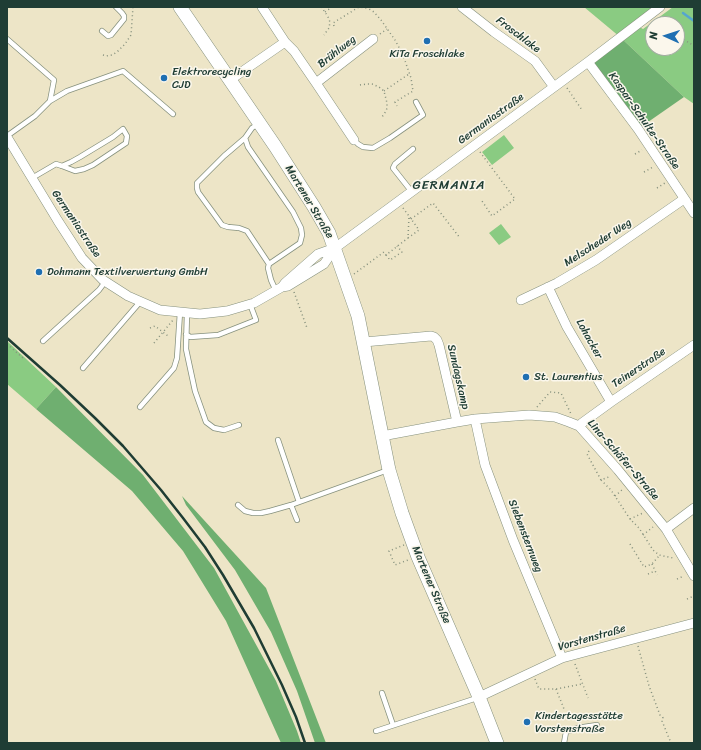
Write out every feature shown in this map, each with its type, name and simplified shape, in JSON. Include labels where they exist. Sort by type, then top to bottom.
[{"type":"street","name":"Martener Straße","points":[[180,7],[259,123],[314,207],[329,233],[358,316],[389,470],[402,513],[418,557],[479,697],[497,743]]},
{"type":"street","name":"Brühlweg","points":[[262,7],[285,42],[294,51],[354,140]]},
{"type":"street","name":"Froschlake","points":[[462,7],[534,61],[554,87]]},
{"type":"street","name":"Germaniastraße","points":[[7,137],[82,258],[103,280],[128,296],[160,310],[200,314],[227,311],[250,304],[288,286],[324,264],[335,248],[588,62],[660,7]]},
{"type":"street","name":"Brühlweg","points":[[316,84],[373,39]]},
{"type":"street","points":[[230,80],[285,42]]},
{"type":"street","name":"Kaspar-Schulte-Straße","points":[[588,62],[644,137],[694,213]]},
{"type":"street","name":"Melscheder Weg","points":[[521,300],[557,283],[596,260],[684,199]]},
{"type":"street","name":"Lohacker","points":[[548,287],[567,327],[611,402]]},
{"type":"street","name":"Sundagskamp","points":[[364,342],[431,336],[434,337],[439,345],[457,422]]},
{"type":"street","name":"Teinerstraße","points":[[580,425],[694,345]]},
{"type":"street","name":"Lina-Schäfer-Straße","points":[[382,436],[457,422],[529,416],[555,417],[580,425],[666,529],[690,575]]},
{"type":"street","name":"Siebensternweg","points":[[475,420],[485,465],[513,540],[562,658]]},
{"type":"street","points":[[666,529],[694,508]]},
{"type":"street","name":"Vorstenstraße","points":[[479,697],[562,658],[694,623]]},
{"type":"lane","points":[[102,31],[108,36],[111,35],[124,19],[122,13],[116,7]]},
{"type":"lane","points":[[7,39],[54,80],[50,101]]},
{"type":"lane","points":[[7,137],[35,116],[50,101],[67,91],[123,71],[173,114]]},
{"type":"lane","points":[[354,140],[363,147],[373,148],[390,138],[423,115],[416,102]]},
{"type":"lane","points":[[259,123],[252,128],[246,138],[224,156],[197,183],[197,188],[198,192],[222,225],[247,231],[269,264],[268,268],[271,280],[279,289]]},
{"type":"lane","points":[[32,178],[56,164],[75,171],[92,165],[126,143],[127,136],[123,128],[113,137],[62,166]]},
{"type":"lane","points":[[246,138],[248,146],[293,212],[301,228],[302,235],[300,243],[269,264]]},
{"type":"lane","points":[[412,192],[393,168],[395,164],[413,149]]},
{"type":"lane","points":[[43,341],[106,282]]},
{"type":"lane","points":[[83,368],[140,302]]},
{"type":"lane","points":[[186,334],[190,337],[218,335],[256,320],[250,304]]},
{"type":"lane","points":[[184,312],[186,349],[195,391],[206,422],[214,428],[224,430],[238,425]]},
{"type":"lane","points":[[140,407],[174,368],[184,312]]},
{"type":"lane","points":[[278,440],[299,502]]},
{"type":"lane","points":[[238,505],[245,511],[253,513],[270,511],[389,470]]},
{"type":"lane","points":[[291,505],[297,520]]},
{"type":"lane","points":[[382,693],[393,725]]},
{"type":"lane","points":[[376,731],[479,697]]},
{"type":"lane","points":[[564,743],[566,732],[576,728],[597,725]]},
{"type":"path","points":[[102,55],[112,55],[125,44],[131,34],[133,7]]},
{"type":"path","points":[[321,7],[330,22],[329,28],[324,35]]},
{"type":"path","points":[[325,12],[332,7]]},
{"type":"path","points":[[334,26],[332,23],[359,7],[367,7],[374,12],[395,40],[403,55],[412,82],[413,91],[395,102],[397,106]]},
{"type":"path","points":[[685,40],[694,46]]},
{"type":"path","points":[[384,91],[409,74]]},
{"type":"path","points":[[360,85],[372,84],[380,87],[384,91],[387,108],[382,117]]},
{"type":"path","points":[[565,87],[582,110]]},
{"type":"path","points":[[635,154],[645,149]]},
{"type":"path","points":[[479,151],[515,199],[492,216],[482,201]]},
{"type":"path","points":[[644,172],[656,165]]},
{"type":"path","points":[[657,188],[666,182]]},
{"type":"path","points":[[411,219],[434,203],[460,238]]},
{"type":"path","points":[[353,275],[384,252],[386,254],[419,230],[403,208]]},
{"type":"path","points":[[408,238],[409,216]]},
{"type":"path","points":[[386,254],[390,260],[402,252],[397,246]]},
{"type":"path","points":[[294,290],[308,328]]},
{"type":"path","points":[[154,343],[173,320]]},
{"type":"path","points":[[150,328],[155,326],[168,336]]},
{"type":"path","points":[[7,344],[23,358]]},
{"type":"path","points":[[529,416],[550,392],[561,393],[570,413],[580,425]]},
{"type":"path","points":[[591,448],[587,454],[601,480],[611,490],[653,550],[659,556],[676,558]]},
{"type":"path","points":[[601,480],[613,475]]},
{"type":"path","points":[[615,496],[624,488]]},
{"type":"path","points":[[630,519],[644,513]]},
{"type":"path","points":[[643,535],[654,526]]},
{"type":"path","points":[[406,544],[389,551],[395,565],[412,558]]},
{"type":"path","points":[[630,544],[644,568],[652,564],[659,556]]},
{"type":"path","points":[[652,564],[657,575]]},
{"type":"path","points":[[648,574],[655,571]]},
{"type":"path","points":[[677,579],[690,575]]},
{"type":"path","points":[[687,599],[694,596]]},
{"type":"path","points":[[636,638],[647,680],[660,715],[663,718],[662,721],[671,743]]},
{"type":"path","points":[[573,661],[588,698]]},
{"type":"path","points":[[535,678],[539,689],[556,689],[582,684]]},
{"type":"path","points":[[556,689],[564,709]]},
{"type":"green space","points":[[584,7],[660,7],[648,16],[645,16],[645,18],[636,25],[643,29],[645,28],[645,56],[685,56],[685,16],[661,16],[673,7],[694,7],[694,104],[684,97],[620,37]]},
{"type":"green space","points":[[620,37],[684,97],[638,129],[588,62]]},
{"type":"green space","points":[[504,135],[514,148],[492,165],[482,152]]},
{"type":"green space","points":[[501,224],[511,237],[499,245],[489,233]]},
{"type":"green space","points":[[7,341],[56,387],[36,409],[7,384]]},
{"type":"green space","points":[[56,387],[143,475],[214,568],[276,681],[301,743],[281,743],[226,621],[183,551],[132,491],[36,409]]},
{"type":"green space","points":[[182,496],[266,588],[326,743],[315,743],[297,691],[271,632],[235,570],[186,505]]},
{"type":"waterway","points":[[683,13],[694,21]]},
{"type":"railway","points":[[7,338],[60,385],[123,446],[161,490],[205,547],[254,628],[282,685],[296,717],[305,743]]},
{"type":"place","name":"KiTa Froschlake","points":[[427,41]]},
{"type":"place","name":"Elektrorecycling CJD","points":[[164,78]]},
{"type":"place","name":"Dohmann Textilverwertung GmbH","points":[[39,272]]},
{"type":"place","name":"St. Laurentius","points":[[526,377]]},
{"type":"place","name":"Kindertagesstätte Vorstenstraße","points":[[527,722]]},
{"type":"district","name":"GERMANIA","points":[[449,186]]}]
